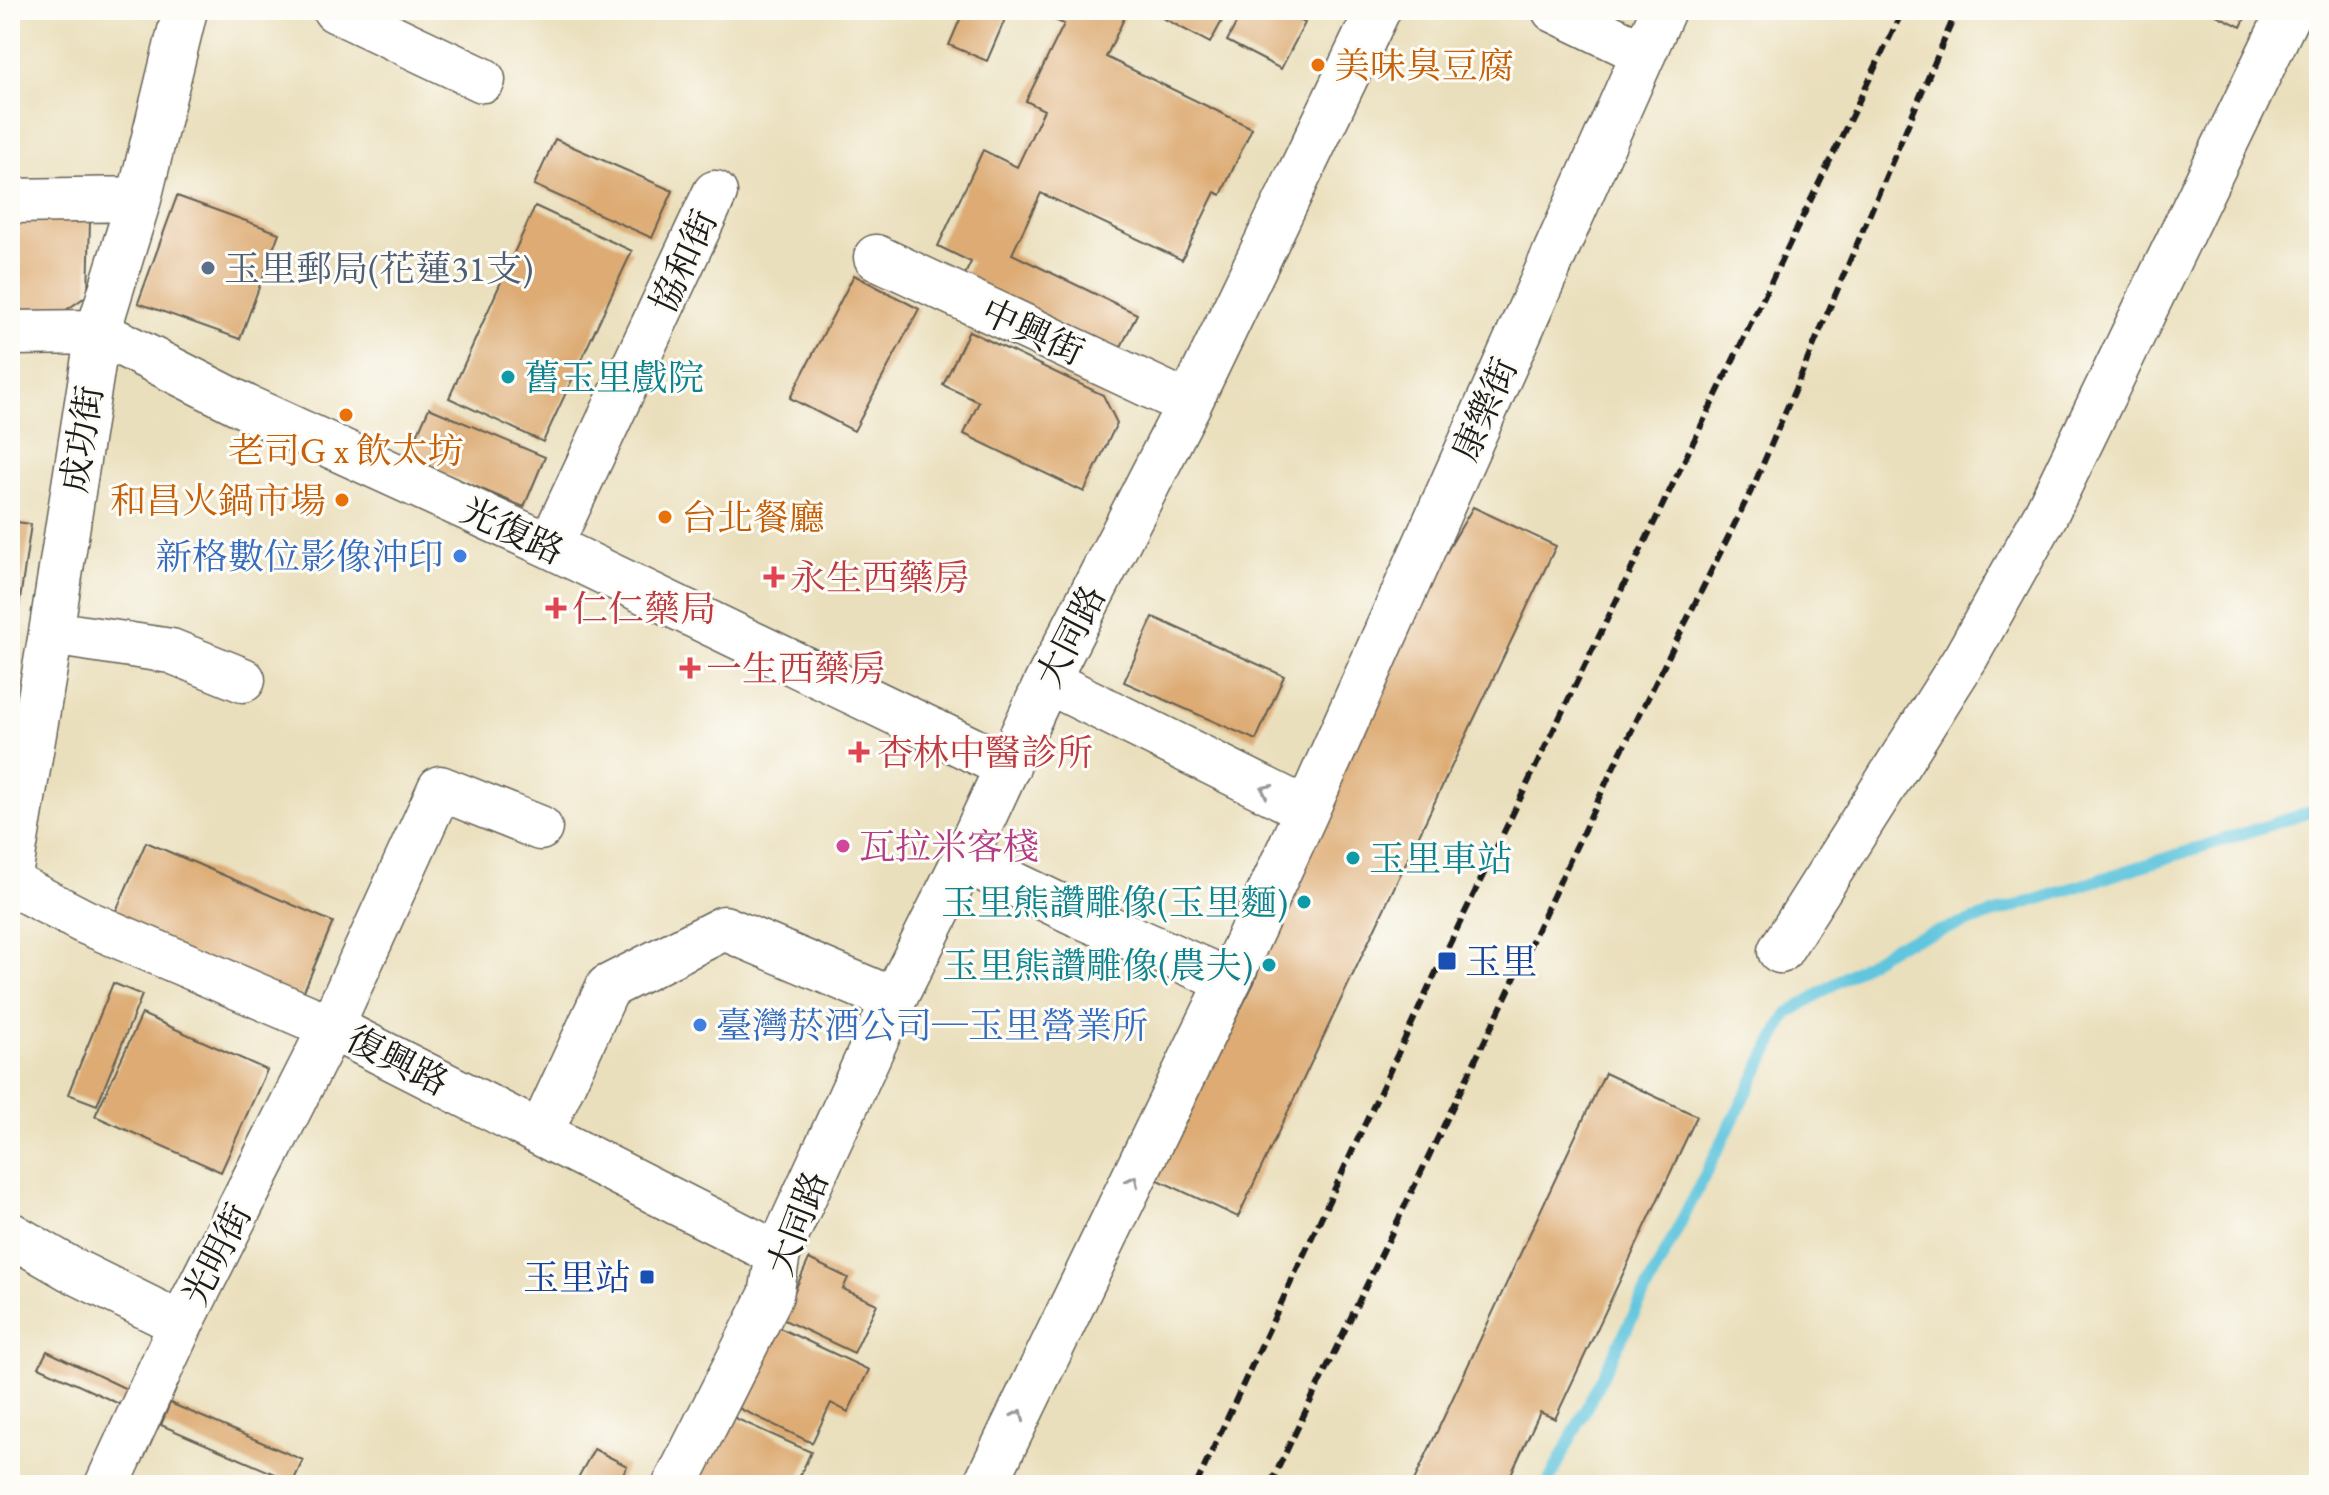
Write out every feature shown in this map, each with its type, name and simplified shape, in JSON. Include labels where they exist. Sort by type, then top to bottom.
[{"type":"street","name":"成功街","points":[[10,875],[98,332],[139,199],[185,10]]},
{"type":"street","points":[[335,10],[483,80]]},
{"type":"street","points":[[1554,10],[1644,53]]},
{"type":"street","name":"康樂街","points":[[985,1485],[1229,981],[1663,10]]},
{"type":"street","points":[[1780,951],[1966,657],[2046,514],[2290,10]]},
{"type":"street","name":"大同路","points":[[675,1485],[771,1295],[778,1254],[894,1000],[964,860],[1047,681],[1189,404],[1370,12]]},
{"type":"street","name":"協和街","points":[[550,546],[715,193]]},
{"type":"street","points":[[10,201],[139,199]]},
{"type":"street","name":"中興街","points":[[876,257],[1189,404]]},
{"type":"street","name":"光復路","points":[[10,333],[98,332],[246,407],[550,546],[1008,767]]},
{"type":"street","points":[[51,633],[171,651],[243,680]]},
{"type":"street","points":[[1047,681],[1307,810]]},
{"type":"street","name":"光明街","points":[[107,1485],[181,1324],[331,1027],[440,788],[540,828]]},
{"type":"street","points":[[964,860],[1229,981]]},
{"type":"street","name":"復興路","points":[[10,883],[83,921],[331,1027],[778,1254]]},
{"type":"street","points":[[541,1132],[608,987],[724,928],[894,1000]]},
{"type":"street","points":[[10,1234],[70,1269],[181,1324]]},
{"type":"building","points":[[964,10],[1009,10],[987,61],[949,45]]},
{"type":"building","points":[[1033,10],[1128,10],[1106,57],[1252,128],[1221,195],[1215,192],[1182,260],[1041,193],[1012,254],[1137,314],[1120,349],[959,287],[971,262],[938,246],[983,150],[1017,167],[1044,110],[1026,101],[1064,24]]},
{"type":"building","points":[[1148,10],[1228,10],[1210,43]]},
{"type":"building","points":[[1243,10],[1281,10],[1305,23],[1281,69],[1227,41]]},
{"type":"building","points":[[2206,10],[2249,10],[2241,27]]},
{"type":"building","points":[[555,139],[673,191],[652,238],[534,185]]},
{"type":"building","name":"玉里郵局(花蓮31支)","points":[[177,196],[279,233],[240,339],[138,303]]},
{"type":"building","points":[[535,206],[632,251],[543,442],[449,398]]},
{"type":"building","points":[[10,221],[90,221],[88,295],[46,324],[10,324]]},
{"type":"building","points":[[854,275],[919,309],[854,431],[790,398]]},
{"type":"building","points":[[969,331],[1103,395],[1117,423],[1084,492],[964,434],[979,402],[943,385]]},
{"type":"building","points":[[429,408],[545,457],[524,507],[407,458]]},
{"type":"building","name":"玉里車站","points":[[1473,507],[1556,546],[1238,1217],[1154,1178],[1254,983],[1341,732]]},
{"type":"building","points":[[10,521],[31,524],[12,655],[10,655]]},
{"type":"building","points":[[1153,617],[1284,676],[1256,740],[1124,682]]},
{"type":"building","points":[[146,842],[333,922],[298,1005],[110,925]]},
{"type":"building","points":[[113,983],[142,995],[97,1105],[68,1094]]},
{"type":"building","points":[[142,1014],[267,1070],[221,1172],[95,1116]]},
{"type":"building","points":[[1605,1073],[1697,1116],[1555,1419],[1540,1412],[1506,1485],[1412,1485]]},
{"type":"building","points":[[809,1259],[848,1278],[843,1289],[877,1304],[854,1353],[782,1319]]},
{"type":"building","points":[[771,1324],[869,1370],[848,1412],[831,1403],[812,1443],[732,1405]]},
{"type":"building","points":[[47,1351],[139,1395],[130,1409],[39,1367]]},
{"type":"building","points":[[170,1403],[303,1460],[293,1482],[161,1425]]},
{"type":"building","points":[[726,1414],[811,1452],[796,1485],[694,1485]]},
{"type":"building","points":[[594,1449],[627,1466],[617,1485],[574,1485]]},
{"type":"waterway","points":[[1547,1485],[1787,1014],[1896,945],[2319,809]]},
{"type":"railway","points":[[1196,1485],[1437,970],[1903,10]]},
{"type":"railway","points":[[1270,1485],[1614,766],[1754,485],[1957,10]]},
{"type":"place","name":"美味臭豆腐","points":[[1318,65]]},
{"type":"place","name":"玉里郵局(花蓮31支)","points":[[208,268]]},
{"type":"place","name":"舊玉里戲院","points":[[508,377]]},
{"type":"place","name":"老司G x 飲太坊","points":[[346,415]]},
{"type":"place","name":"和昌火鍋市場","points":[[342,500]]},
{"type":"place","name":"台北餐廳","points":[[665,517]]},
{"type":"place","name":"新格數位影像沖印","points":[[460,556]]},
{"type":"place","name":"永生西藥房","points":[[774,577]]},
{"type":"place","name":"仁仁藥局","points":[[556,608]]},
{"type":"place","name":"一生西藥房","points":[[690,668]]},
{"type":"place","name":"杏林中醫診所","points":[[859,752]]},
{"type":"place","name":"瓦拉米客棧","points":[[843,846]]},
{"type":"place","name":"玉里車站","points":[[1353,858]]},
{"type":"place","name":"玉里熊讚雕像(玉里麵)","points":[[1304,902]]},
{"type":"place","name":"玉里","points":[[1447,961]]},
{"type":"place","name":"玉里熊讚雕像(農夫)","points":[[1269,965]]},
{"type":"place","name":"臺灣菸酒公司─玉里營業所","points":[[700,1025]]},
{"type":"place","name":"玉里站","points":[[647,1277]]}]
